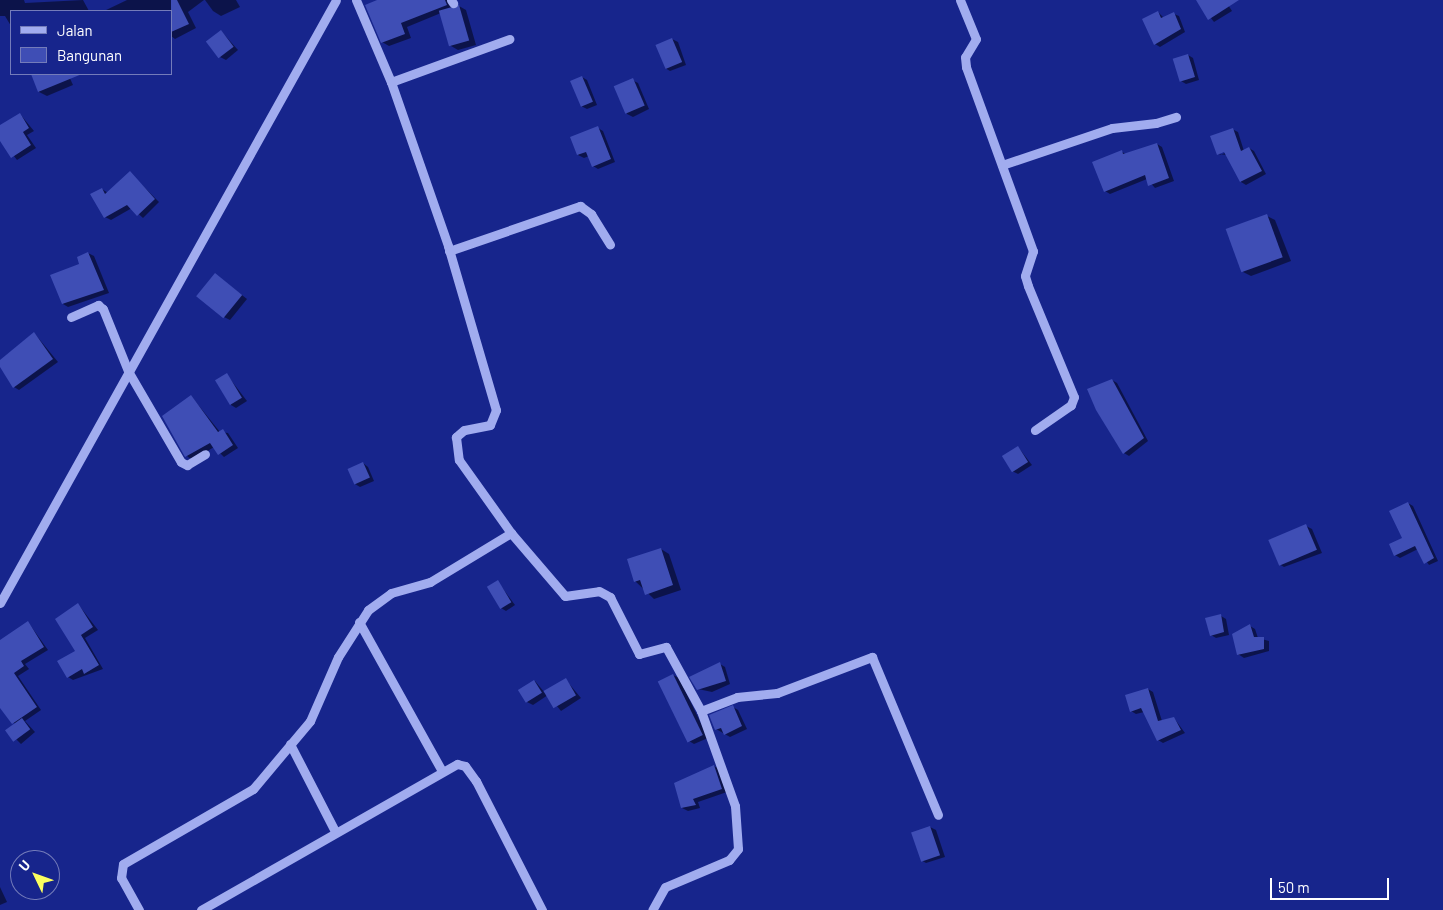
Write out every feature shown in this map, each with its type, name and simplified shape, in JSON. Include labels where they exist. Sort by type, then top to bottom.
[{"type":"street","points":[[0,603],[3,589],[128,371],[336,0]]},
{"type":"street","points":[[356,0],[391,82],[449,251],[496,410],[490,425],[464,430],[456,437],[455,446],[459,460],[511,533],[559,592],[565,596],[599,591],[610,597],[640,654],[666,647],[701,711],[735,806],[738,848],[729,860],[665,887],[652,910]]},
{"type":"street","points":[[960,0],[976,39],[966,57],[966,67],[1032,251],[1025,276],[1074,397],[1071,405],[1035,430]]},
{"type":"street","points":[[391,82],[509,39]]},
{"type":"street","points":[[1002,165],[1112,128],[1156,123],[1176,117]]},
{"type":"street","points":[[449,251],[580,206],[592,214],[610,244]]},
{"type":"street","points":[[71,317],[98,305],[103,309],[128,371],[181,462],[187,465],[205,454]]},
{"type":"street","points":[[139,910],[122,878],[123,864],[248,794],[310,721],[326,681],[359,622],[368,610],[391,593],[430,582],[511,533]]},
{"type":"street","points":[[359,622],[442,771]]},
{"type":"street","points":[[701,711],[738,697],[777,693],[872,656],[938,815]]},
{"type":"street","points":[[290,744],[335,831]]},
{"type":"street","points":[[201,910],[335,831],[457,764],[470,771],[542,910]]},
{"type":"building","points":[[171,0],[177,0],[189,24],[172,32]]},
{"type":"building","points":[[377,0],[445,0],[447,5],[401,23],[405,34],[381,43],[365,5]]},
{"type":"building","points":[[1196,0],[1239,0],[1208,20]]},
{"type":"building","points":[[459,5],[469,41],[449,46],[439,11]]},
{"type":"building","points":[[1158,11],[1161,18],[1174,12],[1181,29],[1154,45],[1142,19]]},
{"type":"building","points":[[221,30],[234,47],[218,58],[206,41]]},
{"type":"building","points":[[672,38],[682,62],[666,69],[655,45]]},
{"type":"building","points":[[1188,54],[1195,77],[1180,82],[1173,59]]},
{"type":"building","points":[[31,75],[80,75],[38,92]]},
{"type":"building","points":[[582,76],[593,102],[581,107],[570,81]]},
{"type":"building","points":[[633,78],[645,106],[625,114],[614,86]]},
{"type":"building","points":[[20,113],[29,128],[23,132],[31,145],[11,158],[0,141],[0,125]]},
{"type":"building","points":[[598,126],[611,159],[592,167],[586,152],[577,155],[570,137]]},
{"type":"building","points":[[1233,128],[1241,151],[1249,147],[1262,171],[1240,182],[1224,152],[1217,155],[1210,136]]},
{"type":"building","points":[[1157,143],[1169,178],[1148,186],[1145,175],[1104,192],[1092,162],[1122,150],[1123,154]]},
{"type":"building","points":[[130,171],[155,199],[137,216],[127,205],[104,218],[90,194],[102,188],[105,194]]},
{"type":"building","points":[[1267,214],[1283,257],[1241,272],[1226,229]]},
{"type":"building","points":[[88,252],[104,290],[62,304],[50,275],[79,264],[77,257]]},
{"type":"building","points":[[215,273],[242,295],[223,318],[196,296]]},
{"type":"building","points":[[34,332],[53,359],[13,388],[0,367],[0,360]]},
{"type":"building","points":[[227,373],[242,398],[230,405],[215,380]]},
{"type":"building","points":[[1112,379],[1144,438],[1123,454],[1096,410],[1087,389]]},
{"type":"building","points":[[191,395],[218,432],[223,429],[233,445],[218,455],[210,443],[185,457],[162,416]]},
{"type":"building","points":[[1018,446],[1028,462],[1012,472],[1002,456]]},
{"type":"building","points":[[363,462],[370,478],[354,484],[347,469]]},
{"type":"building","points":[[1408,502],[1434,558],[1424,564],[1415,546],[1394,556],[1389,544],[1402,538],[1389,511]]},
{"type":"building","points":[[1306,524],[1317,550],[1279,566],[1268,540]]},
{"type":"building","points":[[661,548],[673,585],[645,595],[640,580],[634,582],[627,559]]},
{"type":"building","points":[[498,580],[511,602],[500,609],[487,587]]},
{"type":"building","points":[[78,603],[93,627],[81,635],[99,665],[84,674],[82,669],[67,678],[57,661],[75,651],[55,619]]},
{"type":"building","points":[[1221,614],[1224,632],[1210,636],[1205,618]]},
{"type":"building","points":[[28,621],[44,647],[21,661],[24,666],[14,673],[37,707],[12,724],[0,708],[0,640]]},
{"type":"building","points":[[1250,624],[1254,637],[1264,637],[1264,649],[1237,655],[1232,634]]},
{"type":"building","points":[[720,662],[726,681],[697,690],[689,677]]},
{"type":"building","points":[[673,674],[703,735],[688,743],[658,681]]},
{"type":"building","points":[[566,678],[576,695],[553,708],[543,691]]},
{"type":"building","points":[[534,680],[542,693],[526,703],[518,690]]},
{"type":"building","points":[[1148,688],[1158,721],[1174,717],[1181,730],[1157,741],[1141,708],[1130,712],[1125,695]]},
{"type":"building","points":[[733,705],[742,726],[724,735],[721,728],[715,730],[709,715]]},
{"type":"building","points":[[22,718],[30,729],[13,742],[5,730]]},
{"type":"building","points":[[714,765],[722,789],[693,799],[696,805],[681,808],[674,783]]},
{"type":"building","points":[[930,826],[940,855],[921,862],[911,833]]}]
